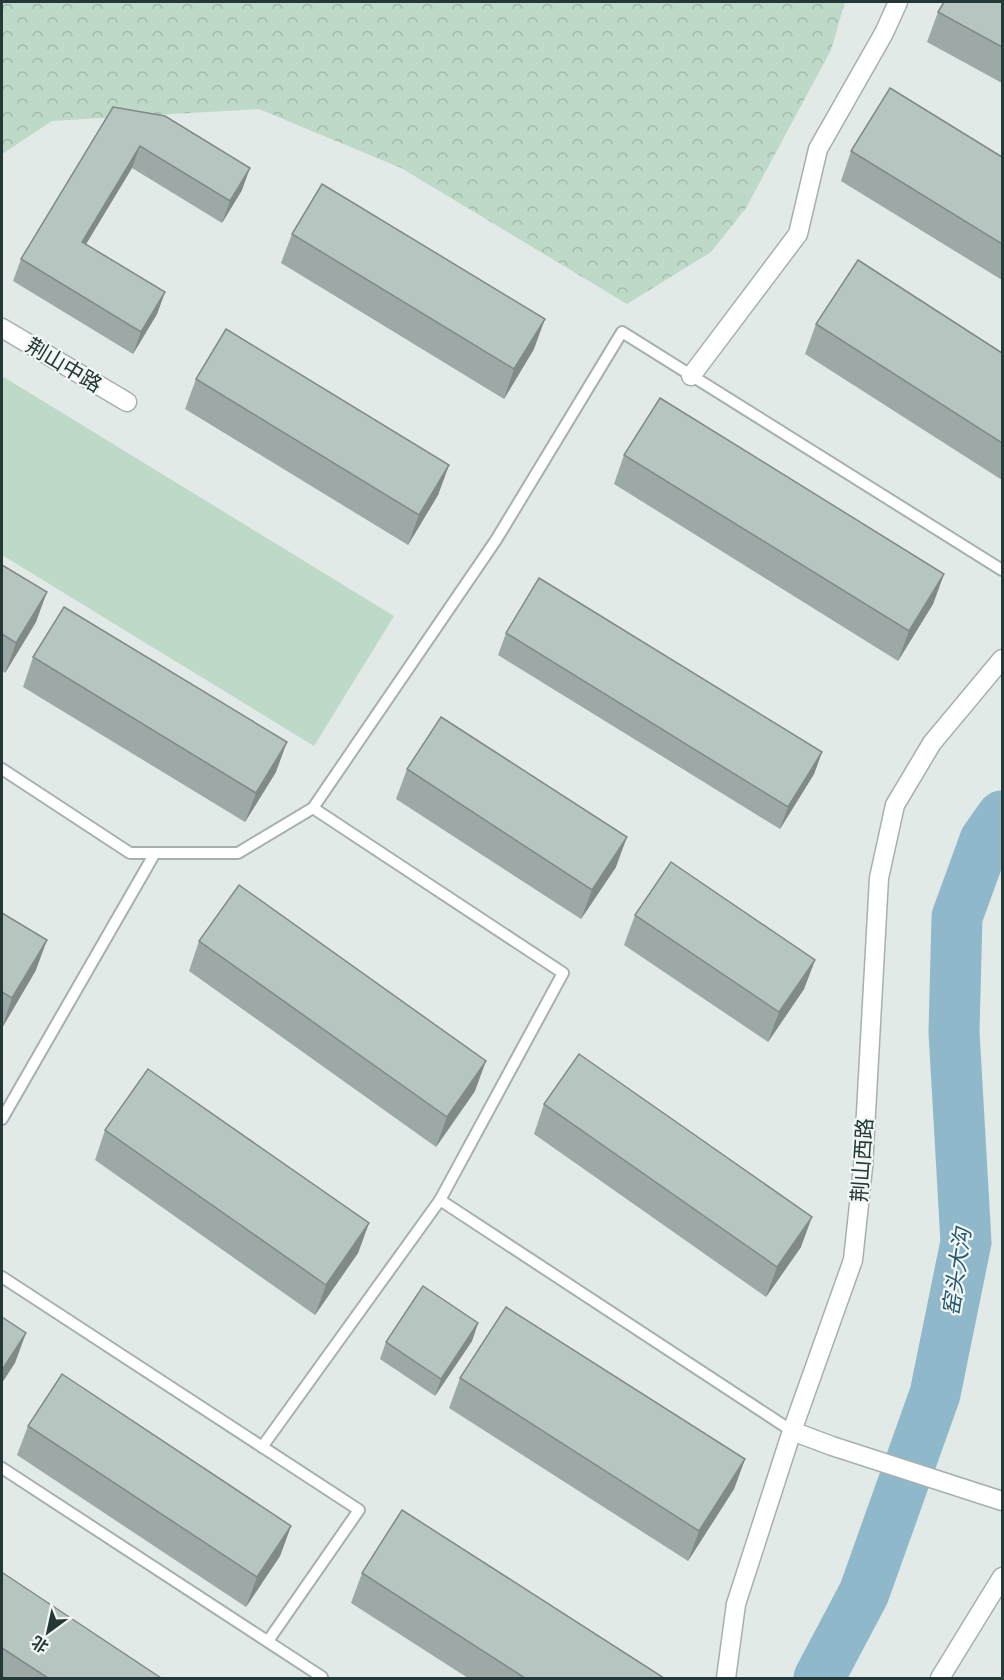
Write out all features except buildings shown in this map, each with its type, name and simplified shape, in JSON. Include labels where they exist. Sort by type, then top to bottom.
[{"type":"street","points":[[692,376],[798,234],[818,149],[884,33],[898,2]]},
{"type":"street","name":"荆山中路","points":[[2,328],[127,402]]},
{"type":"street","name":"荆山西路","points":[[726,1678],[736,1604],[792,1431],[853,1260],[863,1167],[879,878],[895,805],[932,743],[1002,659]]},
{"type":"street","points":[[792,1431],[1002,1501]]},
{"type":"street","points":[[940,1678],[1002,1577]]},
{"type":"lane","points":[[2,770],[130,853],[238,853],[313,808],[496,540],[621,332],[1002,570]]},
{"type":"lane","points":[[262,1447],[440,1200],[563,973],[313,808]]},
{"type":"lane","points":[[2,1119],[155,853]]},
{"type":"lane","points":[[440,1200],[792,1431]]},
{"type":"lane","points":[[2,1277],[358,1510],[268,1641]]},
{"type":"lane","points":[[2,1468],[321,1678]]},
{"type":"green space","points":[[2,2],[845,2],[831,50],[746,208],[711,252],[627,304],[401,168],[259,109],[52,121],[2,154]]},
{"type":"green space","points":[[2,376],[394,616],[314,746],[2,555]]},
{"type":"waterway","name":"窑头大沟","points":[[819,1678],[864,1593],[935,1394],[966,1242],[954,1032],[957,917],[985,840],[1002,816]]}]
